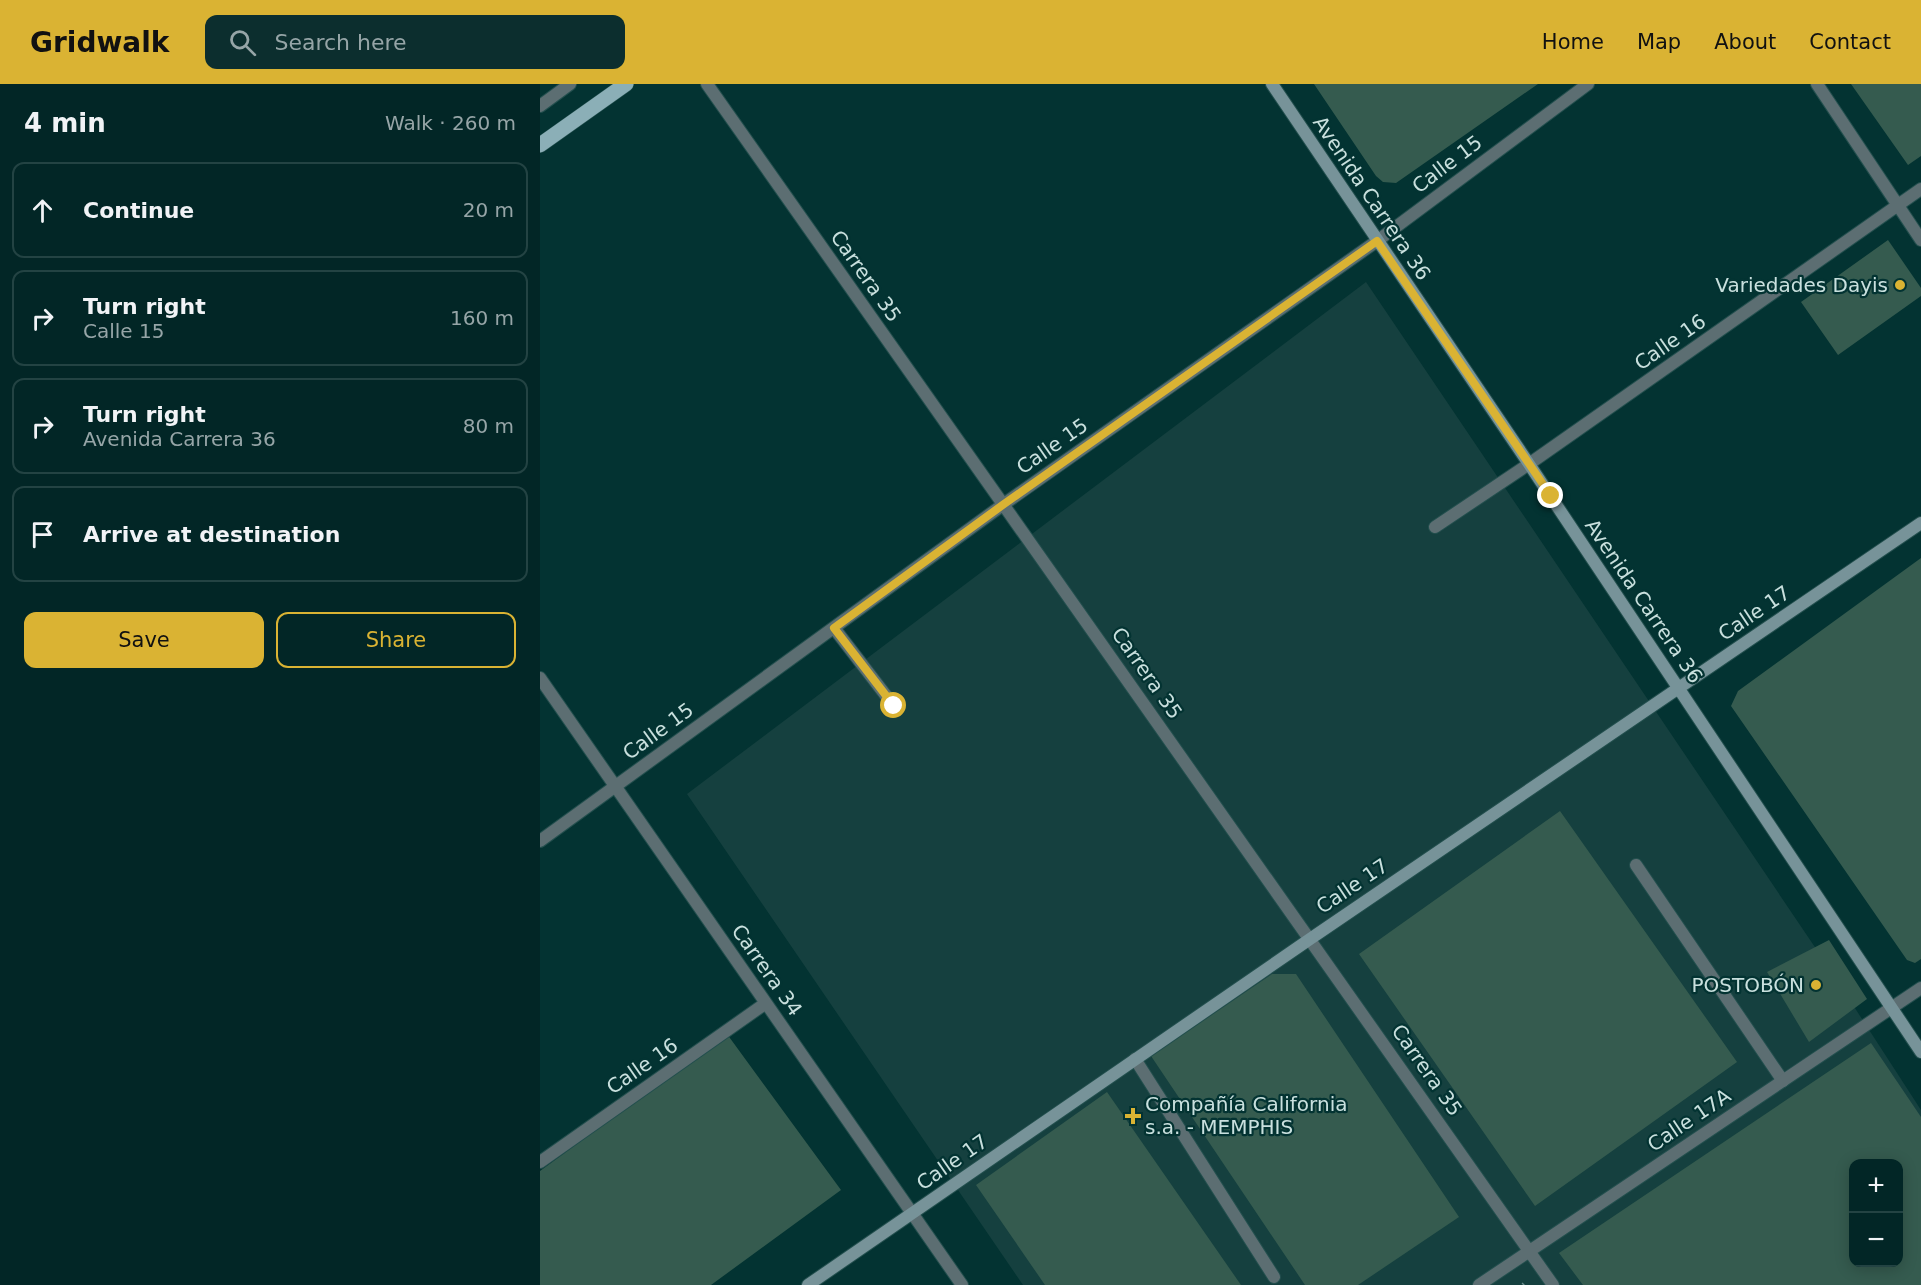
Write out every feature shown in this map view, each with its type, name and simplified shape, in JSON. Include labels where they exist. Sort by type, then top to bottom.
[{"type":"main road","points":[[540,145],[626,84]]},
{"type":"street","points":[[540,106],[570,84]]},
{"type":"street","name":"Carrera 35","points":[[707,84],[1553,1285]]},
{"type":"street","name":"Avenida Carrera 36","points":[[1272,84],[1529,464],[1921,1052]]},
{"type":"street","name":"Calle 15","points":[[540,841],[1004,504],[1377,241],[1588,84]]},
{"type":"street","points":[[1817,84],[1921,240]]},
{"type":"street","name":"Calle 16","points":[[1435,527],[1529,464],[1921,189]]},
{"type":"street","name":"Calle 17","points":[[808,1285],[1310,939],[1921,523]]},
{"type":"street","points":[[834,628],[894,706]]},
{"type":"street","name":"Carrera 34","points":[[540,678],[962,1285]]},
{"type":"street","points":[[1636,865],[1783,1081]]},
{"type":"street","name":"Calle 17A","points":[[1479,1285],[1921,988]]},
{"type":"street","name":"Calle 16","points":[[540,1161],[766,1003]]},
{"type":"street","points":[[1135,1059],[1274,1277]]},
{"type":"shaded area","points":[[1366,282],[1827,965],[1921,1110],[1921,1285],[1023,1285],[687,794]]},
{"type":"building","points":[[1314,84],[1538,84],[1396,183],[1383,182],[1376,176]]},
{"type":"building","points":[[1851,84],[1921,84],[1921,156],[1908,165]]},
{"type":"building","points":[[1888,240],[1921,288],[1921,296],[1838,355],[1801,302]]},
{"type":"building","points":[[1921,558],[1921,959],[1915,963],[1907,960],[1731,706],[1738,691]]},
{"type":"building","points":[[1560,811],[1737,1062],[1535,1206],[1359,954]]},
{"type":"building","name":"POSTOBÓN","points":[[1829,940],[1867,999],[1809,1042],[1767,972]]},
{"type":"building","points":[[1272,974],[1296,974],[1459,1217],[1358,1285],[1305,1285],[1151,1056]]},
{"type":"building","points":[[727,1034],[841,1190],[711,1285],[540,1285],[540,1171]]},
{"type":"building","points":[[1871,1043],[1921,1117],[1921,1285],[1583,1285],[1559,1253]]},
{"type":"building","points":[[1107,1092],[1241,1285],[1045,1285],[976,1185]]},
{"type":"place","name":"Variedades Dayis","points":[[1900,285]]},
{"type":"place","name":"POSTOBÓN","points":[[1816,985]]},
{"type":"place","name":"Compañía California s.a. - MEMPHIS","points":[[1133,1116]]},
{"type":"route","points":[[894,706],[834,628],[1004,504],[1377,241],[1551,496]]}]
